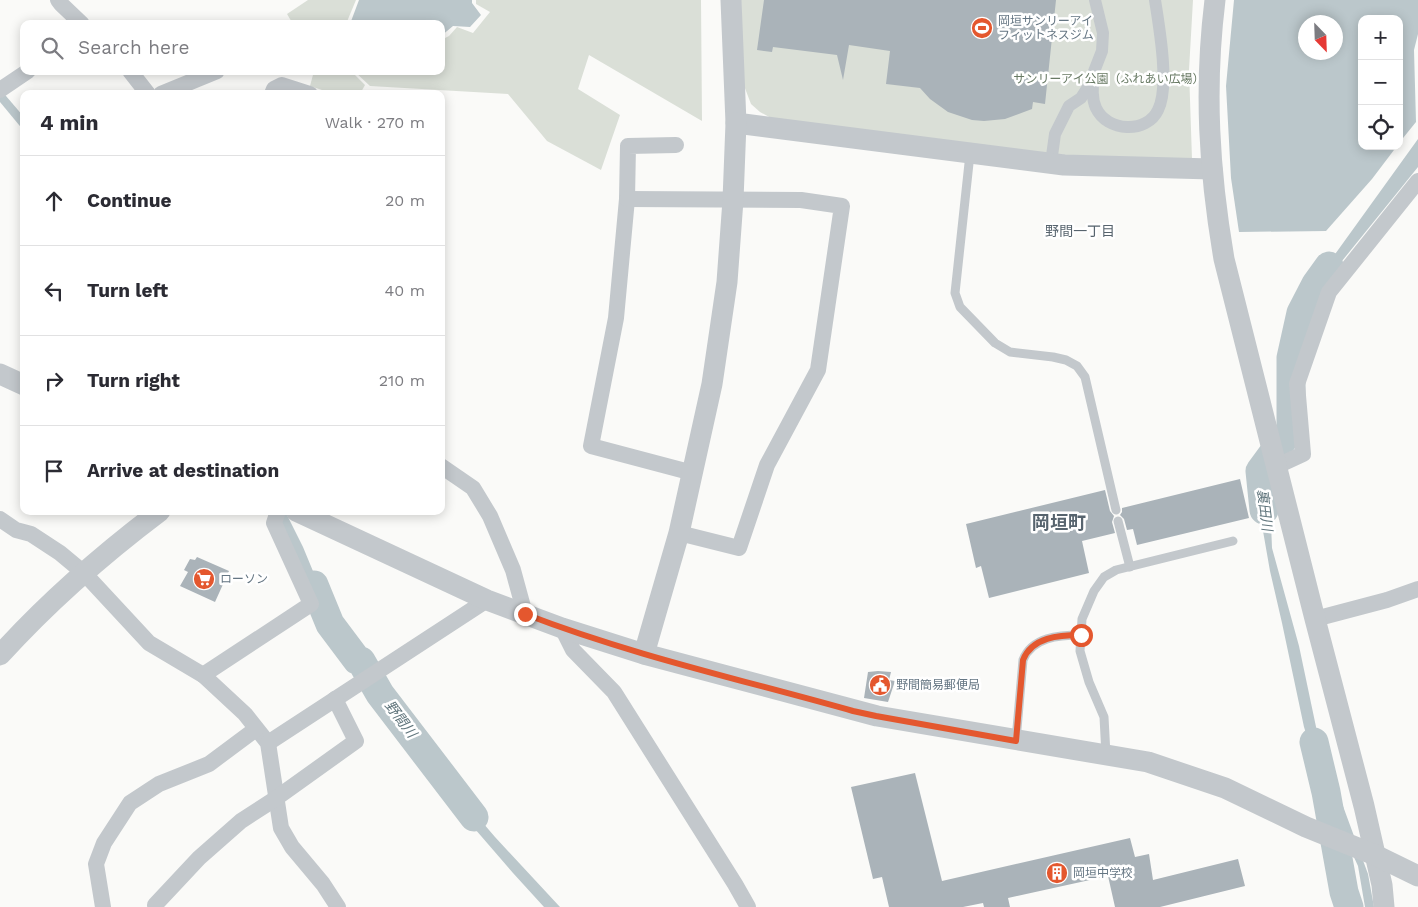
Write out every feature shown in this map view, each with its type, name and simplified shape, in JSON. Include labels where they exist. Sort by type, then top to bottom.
[{"type":"street","points":[[58,0],[78,20]]},
{"type":"street","points":[[644,654],[693,473],[712,384],[727,282],[736,123],[731,0]]},
{"type":"street","points":[[1051,163],[1055,134],[1058,127],[1069,106],[1081,98],[1094,74],[1102,51],[1103,32],[1095,0]]},
{"type":"street","points":[[1094,74],[1093,91],[1095,107],[1107,121],[1118,126],[1131,127],[1141,126],[1152,120],[1159,109],[1163,86],[1161,36],[1155,0]]},
{"type":"street","points":[[1215,0],[1208,72],[1208,128],[1224,259],[1364,806],[1382,885],[1384,907]]},
{"type":"street","points":[[0,90],[22,75]]},
{"type":"street","points":[[133,75],[145,90]]},
{"type":"street","points":[[171,90],[207,75]]},
{"type":"street","points":[[274,90],[282,84],[299,90]]},
{"type":"street","points":[[736,123],[1051,163],[1212,169]]},
{"type":"street","points":[[676,145],[628,146],[627,199],[616,318],[592,446],[693,473]]},
{"type":"street","points":[[1277,466],[1303,454],[1297,384],[1330,292],[1418,181]]},
{"type":"street","points":[[627,199],[801,200],[842,206],[818,370],[767,465],[739,548],[678,533]]},
{"type":"street","points":[[0,374],[20,384]]},
{"type":"street","points":[[445,469],[473,488],[490,516],[513,570],[525,614]]},
{"type":"street","points":[[0,655],[84,573],[120,541],[155,515]]},
{"type":"street","points":[[202,675],[311,604],[274,522],[277,515]]},
{"type":"street","points":[[305,515],[487,600],[562,628],[644,654],[876,716],[1148,762],[1224,788],[1306,827],[1375,855],[1418,876]]},
{"type":"street","points":[[0,519],[16,530],[31,534],[60,553],[84,573],[149,643],[202,675],[245,714],[268,743],[281,828],[292,847],[323,884],[338,907]]},
{"type":"street","points":[[1315,619],[1387,600],[1418,589]]},
{"type":"street","points":[[268,743],[487,600]]},
{"type":"street","points":[[562,628],[573,650],[614,692],[748,907]]},
{"type":"street","points":[[155,905],[198,858],[240,821],[276,798],[356,741],[335,699]]},
{"type":"street","points":[[103,907],[96,864],[104,843],[130,803],[159,784],[209,764],[256,729]]},
{"type":"lane","points":[[970,154],[955,293],[960,307],[995,343],[1010,352],[1053,357],[1066,360],[1077,366],[1084,377],[1116,510]]},
{"type":"lane","points":[[1118,521],[1130,567]]},
{"type":"lane","points":[[1106,755],[1104,717],[1089,682],[1080,651],[1082,619],[1094,591],[1104,577],[1116,570],[1234,542]]},
{"type":"lane","points":[[1016,741],[1023,660],[1027,650],[1042,640],[1069,635],[1081,635]]},
{"type":"green space","points":[[308,0],[356,0],[348,20],[291,20],[287,14]]},
{"type":"green space","points":[[476,0],[701,0],[702,121],[589,55],[578,89],[620,115],[601,170],[547,141],[508,94],[370,86],[358,75],[445,75],[445,38],[457,27],[473,33],[490,12],[476,4]]},
{"type":"green space","name":"サンリーアイ公園（ふれあい広場）","points":[[741,0],[1193,0],[1189,70],[1192,159],[1080,157],[771,118],[751,104],[743,83]]},
{"type":"green space","points":[[313,75],[355,75],[365,85],[362,90],[322,90],[310,86]]},
{"type":"water","points":[[359,0],[472,0],[472,3],[481,15],[470,27],[453,26],[445,33],[445,20],[352,20]]},
{"type":"water","points":[[1234,0],[1418,0],[1418,34],[1414,50],[1416,122],[1403,138],[1403,15],[1358,15],[1358,150],[1394,150],[1372,179],[1326,231],[1239,232],[1231,178],[1226,86]]},
{"type":"water","points":[[0,89],[20,112],[20,126],[0,102]]},
{"type":"water","name":"裏田川","points":[[1418,139],[1418,167],[1325,282],[1293,364],[1294,429],[1266,481],[1272,548],[1299,646],[1319,741],[1368,874],[1374,907],[1365,907],[1358,866],[1336,818],[1304,727],[1270,571],[1256,491],[1257,477],[1281,444],[1286,428],[1282,371],[1288,346],[1303,317],[1315,282]]},
{"type":"water","name":"野間川","points":[[276,515],[287,515],[303,547],[327,605],[343,633],[379,683],[404,728],[437,773],[560,907],[544,907],[424,770],[339,640],[314,594]]},
{"type":"building","points":[[764,0],[1056,0],[1045,104],[1033,102],[1032,109],[1005,119],[972,120],[948,112],[930,99],[920,88],[886,84],[890,51],[849,45],[843,80],[837,55],[773,47],[772,52],[757,50]]},
{"type":"building","points":[[1240,479],[1249,518],[1137,545],[1133,529],[1127,530],[1124,519],[1120,515],[1122,508]]},
{"type":"building","points":[[1105,490],[1110,511],[1114,516],[1112,522],[1115,533],[1082,541],[1089,573],[989,598],[981,566],[976,568],[966,524]]},
{"type":"building","name":"ローソン","points":[[197,557],[229,571],[215,602],[180,586],[188,572],[184,570],[190,559],[195,560]]},
{"type":"building","name":"野間簡易郵便局","points":[[868,672],[891,672],[889,680],[895,681],[888,702],[864,698]]},
{"type":"building","points":[[915,773],[942,881],[1130,838],[1135,857],[1149,854],[1153,880],[1238,859],[1245,886],[1160,907],[1115,907],[1108,876],[1008,898],[1010,907],[984,907],[983,903],[963,907],[889,907],[882,877],[873,879],[851,787]]},
{"type":"waterway","name":"裏田川","points":[[1264,510],[1260,471],[1291,429],[1291,358],[1301,313],[1316,284],[1329,266]]},
{"type":"waterway","name":"野間川","points":[[314,585],[330,624],[357,660],[361,661],[380,694],[474,817]]},
{"type":"waterway","name":"裏田川","points":[[1314,742],[1326,792],[1344,892],[1349,907]]},
{"type":"place","name":"岡垣サンリーアイ フィットネスジム","points":[[982,28]]},
{"type":"place","name":"ローソン","points":[[204,579]]},
{"type":"place","name":"野間簡易郵便局","points":[[880,685]]},
{"type":"place","name":"岡垣中学校","points":[[1057,873]]},
{"type":"district","name":"野間一丁目","points":[[1080,231]]},
{"type":"district","name":"岡垣町","points":[[1059,523]]},
{"type":"route","points":[[525,614],[644,654],[853,711],[1016,741],[1023,660],[1027,650],[1042,640],[1069,635],[1081,635]]}]
